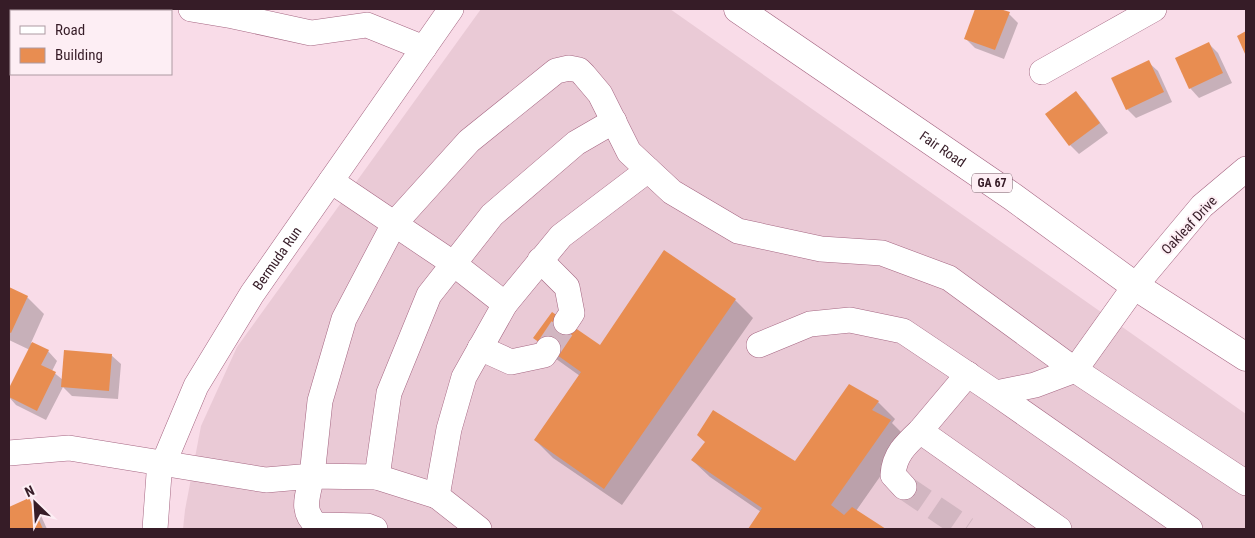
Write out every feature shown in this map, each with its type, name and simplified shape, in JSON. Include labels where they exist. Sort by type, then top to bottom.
[{"type":"main road","name":"Fair Road","points":[[738,9],[1013,197],[1135,286],[1246,357]]},
{"type":"street","points":[[191,9],[311,33],[363,17],[424,48]]},
{"type":"street","name":"Bermuda Run","points":[[155,529],[159,474],[201,378],[252,294],[451,9]]},
{"type":"street","points":[[1042,72],[1154,9]]},
{"type":"street","points":[[375,529],[367,526],[317,525],[311,521],[306,508],[312,476],[320,401],[344,319],[394,224],[469,141],[556,71],[569,68],[579,70],[600,94],[629,152],[672,192],[738,231],[821,249],[882,253],[949,278],[1075,370],[1246,484]]},
{"type":"street","points":[[377,477],[389,394],[429,295],[492,215],[576,143],[614,121]]},
{"type":"street","name":"Oakleaf Drive","points":[[1075,370],[1135,286],[1202,206],[1246,169]]},
{"type":"street","points":[[437,496],[448,429],[464,377],[505,304],[561,236],[648,170]]},
{"type":"street","points":[[331,181],[454,264],[505,304]]},
{"type":"street","points":[[540,260],[567,287],[572,313],[566,322]]},
{"type":"street","points":[[759,345],[810,324],[850,320],[903,331],[996,393],[1190,529]]},
{"type":"street","points":[[480,348],[511,362],[544,355],[548,349]]},
{"type":"street","points":[[996,393],[1035,385],[1075,370]]},
{"type":"street","points":[[904,487],[893,475],[897,457],[903,446],[920,431],[968,374]]},
{"type":"street","points":[[920,431],[1059,529]]},
{"type":"street","points":[[9,453],[69,448],[266,480],[312,476],[377,477],[437,496],[479,529]]},
{"type":"shaded area","points":[[481,9],[670,9],[1246,414],[1246,529],[183,529],[201,426],[237,347]]},
{"type":"building","points":[[975,9],[1000,9],[1010,12],[995,50],[964,39]]},
{"type":"building","points":[[1246,31],[1246,56],[1237,36]]},
{"type":"building","points":[[1209,42],[1223,73],[1189,89],[1175,58]]},
{"type":"building","points":[[1149,60],[1164,92],[1126,110],[1111,78]]},
{"type":"building","points":[[1076,91],[1100,123],[1069,146],[1045,114]]},
{"type":"building","points":[[664,250],[736,299],[604,489],[534,440],[581,372],[533,338],[552,312],[600,345]]},
{"type":"building","points":[[9,287],[28,296],[11,333],[9,332]]},
{"type":"building","points":[[32,342],[49,350],[41,365],[56,372],[37,411],[9,397],[9,388]]},
{"type":"building","points":[[64,350],[112,354],[109,391],[61,387]]},
{"type":"building","points":[[849,384],[879,401],[872,410],[891,420],[831,505],[844,515],[852,507],[886,529],[748,529],[762,508],[691,460],[705,442],[697,435],[713,410],[795,461]]},
{"type":"building","points":[[29,498],[43,529],[9,529],[9,507]]},
{"type":"tunnel","points":[[548,349],[566,322]]},
{"type":"tunnel","points":[[904,487],[966,529]]}]
